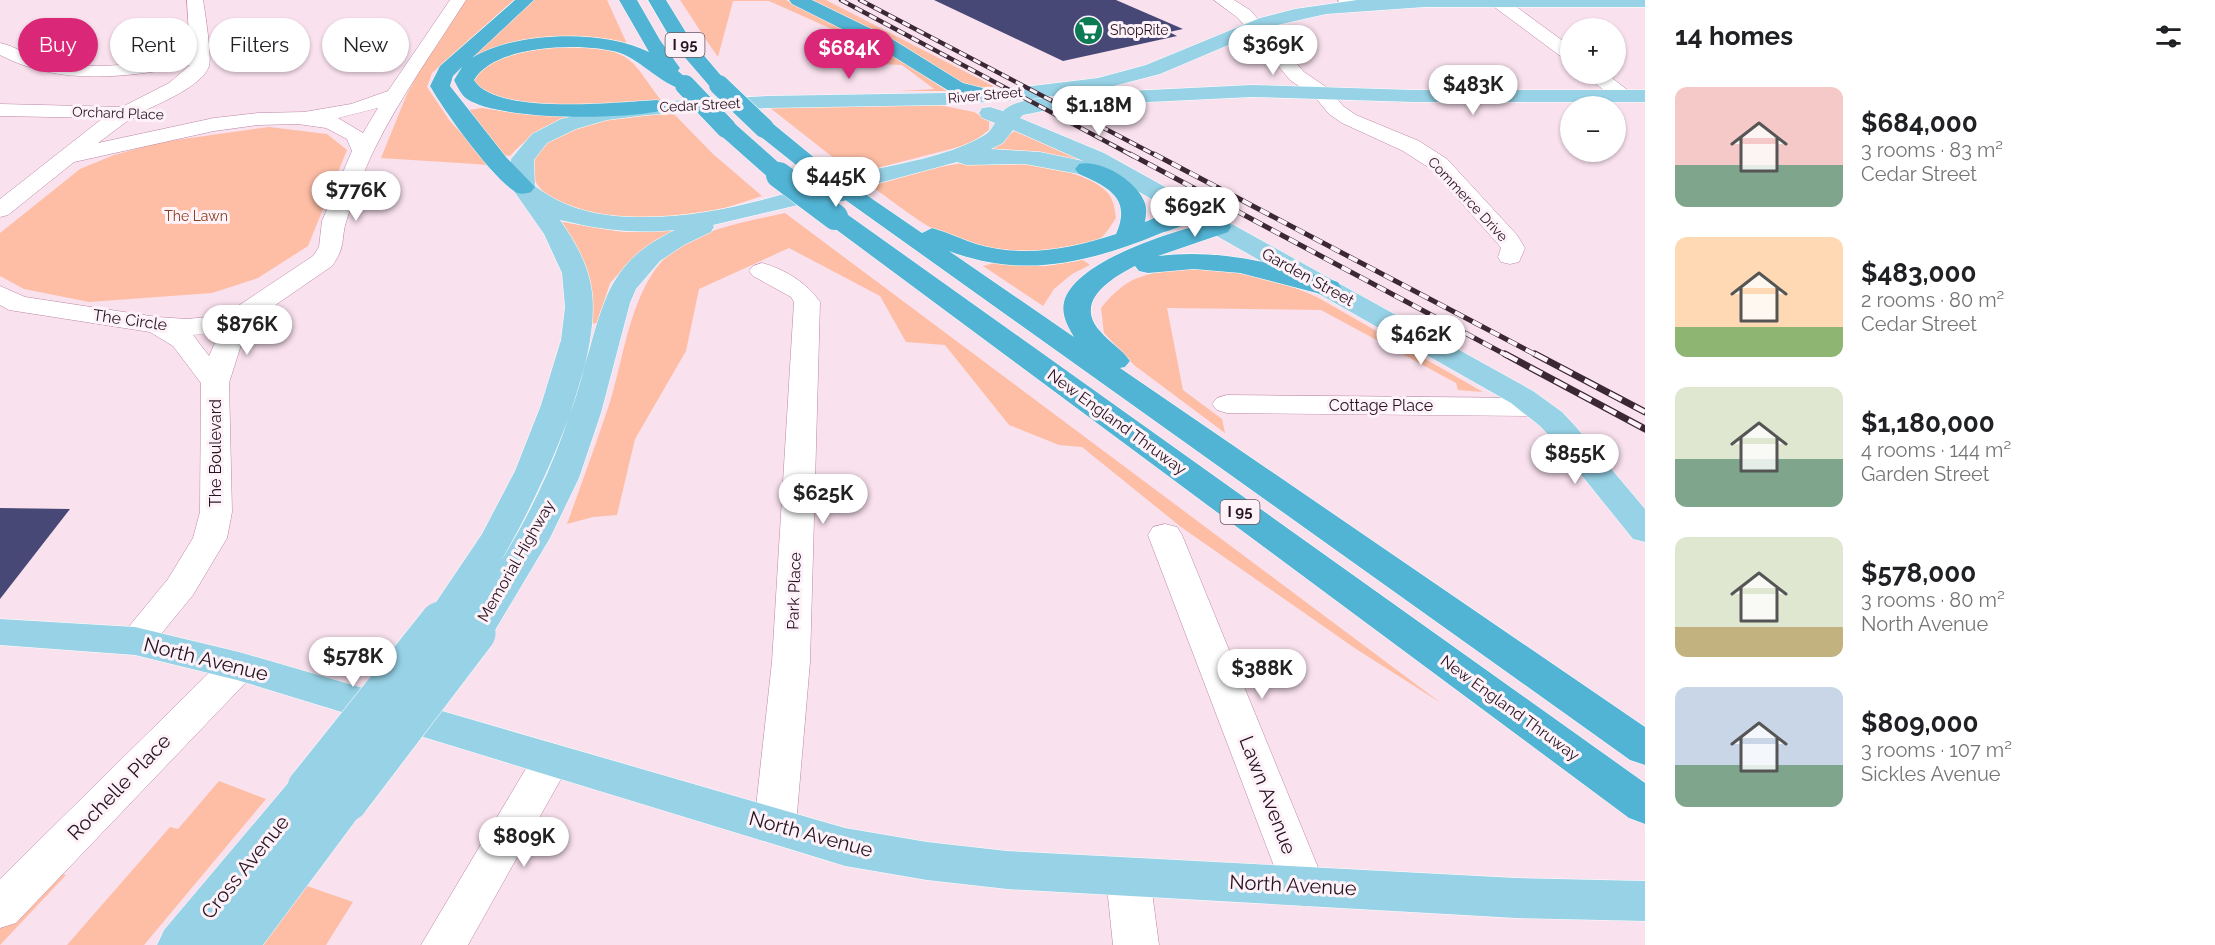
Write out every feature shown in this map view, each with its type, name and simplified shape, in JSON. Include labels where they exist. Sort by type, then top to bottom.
[{"type":"highway","points":[[524,189],[498,162],[440,86],[447,70],[525,0]]},
{"type":"highway","name":"New England Thruway","points":[[628,0],[651,41],[684,85],[726,128],[779,175],[838,203],[1645,806]]},
{"type":"highway","name":"New England Thruway","points":[[657,0],[682,42],[719,85],[764,128],[809,165],[838,203],[876,206],[1230,460],[1645,749]]},
{"type":"highway","points":[[798,0],[875,38],[956,87],[970,93],[988,95]]},
{"type":"highway","points":[[657,106],[512,108],[475,96],[466,88],[464,80],[472,66],[504,51],[541,44],[585,42],[631,51],[684,85]]},
{"type":"highway","points":[[1087,169],[1113,182],[1132,200],[1136,216],[1126,239]]},
{"type":"highway","points":[[876,206],[956,247],[991,256],[1030,259],[1072,256],[1126,239],[1191,212]]},
{"type":"highway","points":[[1219,227],[1118,263],[1099,275],[1085,289],[1079,297],[1077,314],[1084,331],[1092,340],[1230,460]]},
{"type":"highway","points":[[1085,289],[1115,275],[1145,266],[1194,261],[1250,266],[1328,288]]},
{"type":"main road","name":"River Street","points":[[921,100],[1071,88],[1128,78],[1242,33],[1254,25],[1294,11],[1351,1],[1645,2]]},
{"type":"main road","points":[[524,189],[558,211],[586,219],[618,224],[670,224],[739,212],[923,164],[992,140],[999,135],[1016,110],[1029,106],[1112,98],[1217,92],[1635,96]]},
{"type":"main road","name":"Cedar Street","points":[[524,189],[519,172],[522,158],[533,145],[549,134],[593,117],[657,106],[819,100],[921,100]]},
{"type":"main road","name":"Garden Street","points":[[921,100],[966,105],[1008,120],[1116,168],[1536,407],[1565,434],[1645,531]]},
{"type":"main road","points":[[923,164],[1005,155],[1046,159],[1087,169],[1166,198]]},
{"type":"main road","name":"Memorial Highway","points":[[457,628],[492,548],[547,437],[574,347],[579,306],[575,270],[559,239],[524,189]]},
{"type":"main road","name":"Memorial Highway","points":[[328,794],[457,628],[538,530],[563,477],[582,427],[623,285],[637,266],[658,250],[694,230],[739,212]]},
{"type":"main road","name":"North Avenue","points":[[0,632],[97,636],[135,642],[238,666],[845,847],[927,861],[1007,870],[1304,887],[1400,890],[1516,898],[1645,901]]},
{"type":"main road","points":[[234,945],[328,794]]},
{"type":"main road","name":"Cross Avenue","points":[[181,945],[328,794]]},
{"type":"street","points":[[195,0],[195,18]]},
{"type":"street","name":"The Circle","points":[[6,300],[158,325],[187,327],[222,324],[244,314],[323,261],[331,247],[334,221],[363,151],[388,111],[395,95],[458,0]]},
{"type":"street","name":"Commerce Drive","points":[[1222,0],[1244,14],[1297,76],[1322,93],[1336,110],[1349,119],[1411,146],[1439,164],[1508,240],[1513,248],[1510,256]]},
{"type":"street","points":[[1499,2],[1560,47]]},
{"type":"street","points":[[0,48],[44,67],[110,69]]},
{"type":"street","points":[[0,210],[64,158],[125,113],[176,87],[191,72]]},
{"type":"street","points":[[197,72],[204,106]]},
{"type":"street","points":[[1614,84],[1635,96]]},
{"type":"street","points":[[64,158],[155,135],[236,120],[323,115],[355,109],[395,95]]},
{"type":"street","name":"Orchard Place","points":[[0,110],[125,113],[204,106],[236,120]]},
{"type":"street","points":[[285,118],[319,121],[340,127],[354,135],[363,151]]},
{"type":"street","name":"Park Place","points":[[762,271],[800,292],[807,302],[791,662],[775,825]]},
{"type":"street","name":"The Boulevard","points":[[135,642],[182,587],[210,538],[216,512],[215,383],[227,345],[244,314]]},
{"type":"street","name":"The Boulevard","points":[[158,325],[183,340],[215,383]]},
{"type":"street","name":"Cottage Place","points":[[1227,404],[1536,407]]},
{"type":"street","name":"Lawn Avenue","points":[[1165,535],[1304,887]]},
{"type":"street","name":"Rochelle Place","points":[[0,909],[238,666]]},
{"type":"street","points":[[444,945],[551,760]]},
{"type":"street","points":[[1128,877],[1136,945]]},
{"type":"green space","points":[[466,0],[514,0],[432,73],[427,87],[450,121],[490,165],[381,158],[407,94],[422,66]]},
{"type":"green space","points":[[532,0],[607,0],[628,46],[567,39],[461,65]]},
{"type":"green space","points":[[680,0],[786,0],[837,24],[893,55],[947,91],[900,91],[934,89],[902,65],[878,64],[875,49],[872,47],[769,1],[733,1],[718,57]]},
{"type":"green space","points":[[809,0],[826,0],[997,88],[987,90],[961,84]]},
{"type":"green space","points":[[569,46],[600,48],[623,56],[637,68],[662,101],[572,105],[524,103],[504,100],[488,94],[473,83],[483,67],[502,56],[524,50]]},
{"type":"green space","points":[[939,105],[974,112],[989,121],[989,130],[970,144],[854,174],[769,107]]},
{"type":"green space","points":[[482,108],[531,115],[582,113],[534,135],[510,156],[503,155],[469,110]]},
{"type":"green space","points":[[670,110],[713,154],[762,196],[716,211],[676,217],[631,218],[593,214],[569,207],[543,192],[531,176],[535,158],[544,145],[559,135],[616,117]]},
{"type":"green space","name":"The Lawn","points":[[269,127],[327,134],[347,150],[308,246],[258,278],[212,293],[89,302],[24,289],[0,276],[0,233],[80,169],[114,155],[162,142]]},
{"type":"green space","points":[[1018,130],[1094,164],[992,151]]},
{"type":"green space","points":[[989,159],[1036,164],[1088,179],[1110,196],[1116,218],[1102,237],[1088,245],[1050,253],[1008,252],[987,249],[942,234],[921,222],[871,186],[938,167]]},
{"type":"green space","points":[[785,213],[1441,703],[1356,649],[1181,527],[1082,447],[1059,445],[1009,425],[945,345],[906,342],[880,296],[789,248],[699,289],[686,351],[635,439],[617,515],[593,517],[567,524],[608,408],[631,321],[649,279],[661,262],[689,241],[729,226]]},
{"type":"green space","points":[[562,222],[623,232],[676,230],[636,255],[610,283],[597,323],[589,324],[558,225]]},
{"type":"green space","points":[[1083,260],[1090,265],[1072,274],[1054,289],[1043,306],[983,266],[994,263],[1047,266]]},
{"type":"green space","points":[[1185,268],[1252,276],[1284,284],[1317,297],[1483,392],[1458,390],[1456,383],[1321,310],[1167,308],[1183,390],[1222,419],[1225,433],[1134,365],[1104,333],[1101,308],[1120,288],[1147,275]]},
{"type":"green space","points":[[219,781],[266,799],[144,945],[67,945],[170,827],[178,829]]},
{"type":"green space","points":[[56,873],[66,875],[0,945],[0,928]]},
{"type":"green space","points":[[307,886],[353,902],[326,945],[262,945]]},
{"type":"building","name":"ShopRite","points":[[934,0],[1116,0],[1183,29],[1169,32],[1177,36],[1063,61]]},
{"type":"building","points":[[0,508],[70,509],[0,599]]},
{"type":"railway","points":[[841,0],[1133,156]]},
{"type":"railway","points":[[860,0],[1157,156]]},
{"type":"railway","points":[[1130,154],[1508,356]]},
{"type":"railway","points":[[1154,154],[1538,356]]},
{"type":"railway","points":[[1505,354],[1645,429]]},
{"type":"railway","points":[[1535,354],[1645,412]]},
{"type":"place","name":"ShopRite","points":[[1089,30]]}]
